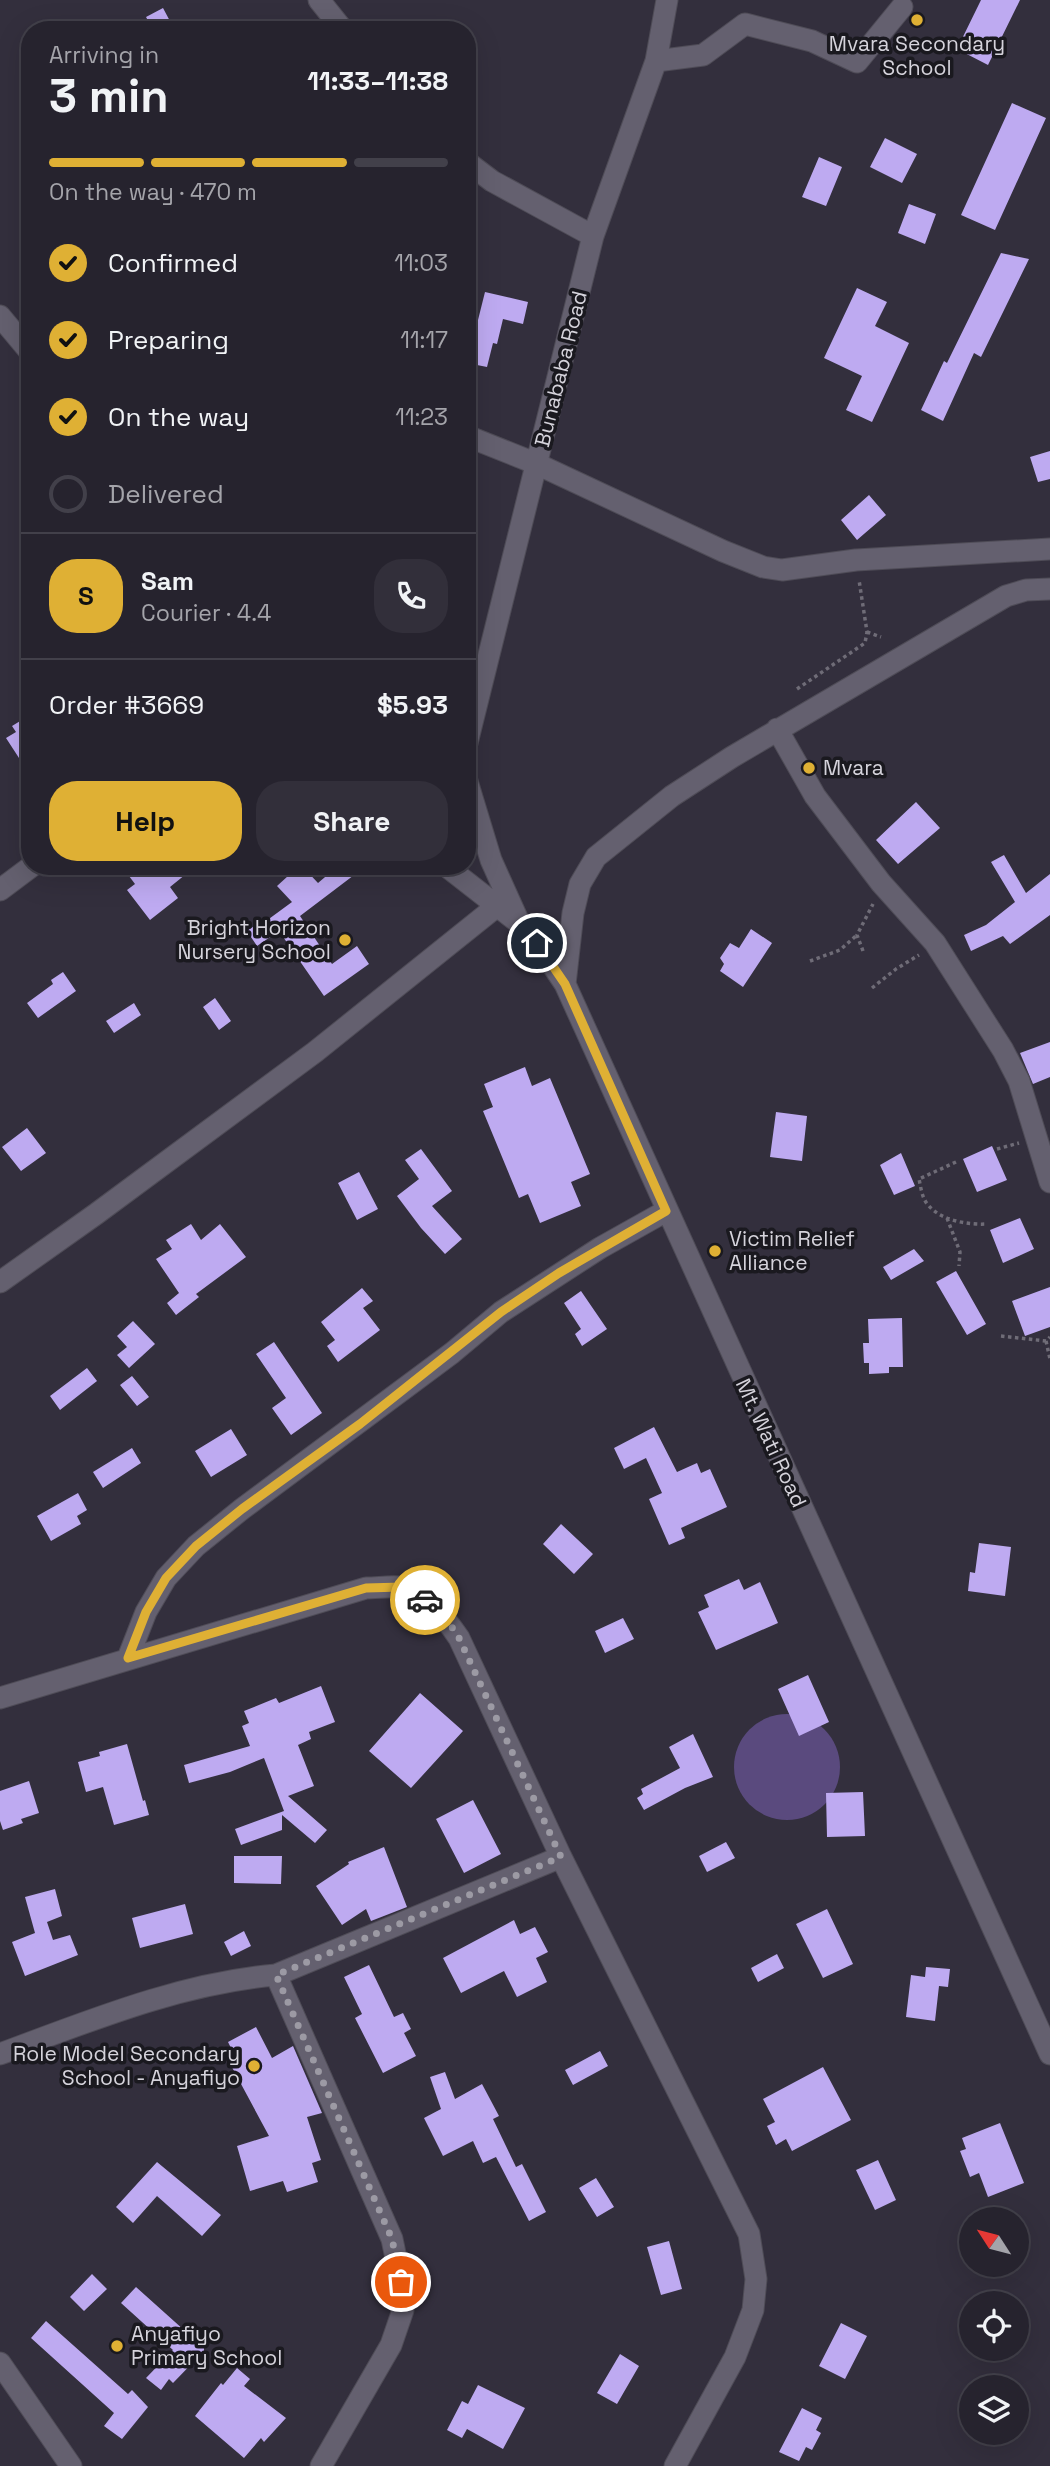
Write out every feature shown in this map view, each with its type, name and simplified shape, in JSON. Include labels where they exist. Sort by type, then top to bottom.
[{"type":"street","points":[[319,0],[336,21]]},
{"type":"street","name":"Bunababa Road","points":[[476,707],[593,236],[656,61],[667,0]]},
{"type":"street","points":[[656,61],[703,55],[745,24],[812,41],[857,62],[902,7]]},
{"type":"street","points":[[476,169],[492,181],[593,236]]},
{"type":"street","points":[[0,316],[21,341]]},
{"type":"street","points":[[476,440],[537,464],[763,568],[782,570],[856,561],[1050,549]]},
{"type":"street","points":[[565,984],[573,914],[580,884],[596,857],[672,796],[778,729],[1006,596],[1026,590],[1050,589]]},
{"type":"street","points":[[778,729],[815,796],[881,883],[935,943],[1016,1074],[1050,1182]]},
{"type":"street","points":[[476,811],[491,860],[519,923]]},
{"type":"street","points":[[0,889],[21,874]]},
{"type":"street","name":"Mt. Wati Road","points":[[457,875],[519,923],[565,984],[1050,2054]]},
{"type":"street","points":[[0,1282],[316,1052],[497,906]]},
{"type":"street","points":[[128,1658],[146,1612],[166,1578],[196,1546],[431,1369],[501,1312],[590,1255],[666,1211]]},
{"type":"street","points":[[0,1698],[366,1588],[402,1587],[430,1603],[446,1618],[459,1638],[561,1857],[749,2234],[756,2279],[753,2310],[735,2357],[675,2466]]},
{"type":"street","points":[[0,2054],[185,1992],[245,1978],[276,1975],[561,1857]]},
{"type":"street","points":[[276,1975],[392,2239],[401,2282],[403,2310],[391,2345],[321,2466]]},
{"type":"street","points":[[0,2363],[71,2466]]},
{"type":"path","points":[[797,689],[865,643],[867,632],[856,561]]},
{"type":"path","points":[[867,632],[881,637]]},
{"type":"path","points":[[810,961],[840,950],[857,935],[877,898],[881,883]]},
{"type":"path","points":[[857,935],[863,951]]},
{"type":"path","points":[[872,988],[935,943]]},
{"type":"path","points":[[956,1162],[919,1179],[922,1194],[929,1207],[947,1218],[974,1225],[988,1224]]},
{"type":"path","points":[[947,1218],[960,1252],[959,1266]]},
{"type":"path","points":[[1001,1336],[1048,1339],[1050,1359]]},
{"type":"shaded area","points":[[787,1714],[807,1718],[825,1729],[836,1747],[840,1767],[836,1787],[825,1805],[807,1816],[787,1820],[767,1816],[749,1805],[738,1787],[734,1767],[738,1747],[749,1729],[767,1718]]},
{"type":"building","points":[[981,0],[1020,0],[988,65],[957,49]]},
{"type":"building","points":[[163,8],[170,21],[148,21],[146,17]]},
{"type":"building","points":[[1012,103],[1046,118],[995,230],[961,215]]},
{"type":"building","points":[[885,138],[917,154],[902,183],[870,167]]},
{"type":"building","points":[[819,157],[842,167],[826,206],[802,197]]},
{"type":"building","points":[[909,204],[936,214],[925,244],[898,233]]},
{"type":"building","points":[[1001,253],[1029,259],[981,357],[974,353],[943,421],[921,410]]},
{"type":"building","points":[[857,288],[887,302],[875,326],[909,343],[872,422],[846,410],[862,376],[824,358]]},
{"type":"building","points":[[485,292],[528,302],[523,324],[503,319],[497,344],[493,343],[487,367],[476,365],[476,328]]},
{"type":"building","points":[[1050,451],[1050,479],[1038,482],[1030,457]]},
{"type":"building","points":[[869,495],[886,515],[857,540],[841,520]]},
{"type":"building","points":[[21,720],[19,758],[6,738],[16,732],[12,726]]},
{"type":"building","points":[[916,802],[940,828],[898,864],[876,840]]},
{"type":"building","points":[[1004,855],[1026,893],[1050,874],[1050,915],[1010,944],[1003,936],[971,951],[964,935],[986,925],[1015,902],[991,862]]},
{"type":"building","points":[[185,875],[170,887],[178,898],[150,920],[127,890],[135,884],[129,876]]},
{"type":"building","points":[[289,875],[310,875],[318,883],[327,875],[354,875],[300,916],[332,964],[357,946],[369,964],[324,996],[279,931],[257,946],[247,931],[260,922],[262,924],[292,902],[277,886]]},
{"type":"building","points":[[751,929],[772,943],[743,987],[720,971],[724,964],[720,958],[730,943],[739,948]]},
{"type":"building","points":[[63,972],[76,991],[38,1018],[27,1003],[53,984],[51,980]]},
{"type":"building","points":[[215,998],[231,1021],[219,1030],[203,1007]]},
{"type":"building","points":[[134,1003],[141,1015],[114,1033],[106,1021]]},
{"type":"building","points":[[1050,1042],[1050,1077],[1033,1084],[1020,1053]]},
{"type":"building","points":[[525,1067],[532,1086],[550,1078],[590,1174],[571,1182],[581,1206],[540,1223],[528,1194],[519,1198],[483,1111],[493,1107],[484,1084]]},
{"type":"building","points":[[776,1112],[807,1116],[802,1161],[770,1157]]},
{"type":"building","points":[[27,1128],[46,1153],[21,1171],[2,1147]]},
{"type":"building","points":[[992,1146],[1007,1180],[977,1192],[963,1159]]},
{"type":"building","points":[[421,1149],[452,1191],[432,1206],[462,1239],[445,1254],[397,1196],[419,1179],[405,1160]]},
{"type":"building","points":[[901,1153],[915,1186],[894,1195],[880,1165]]},
{"type":"building","points":[[359,1172],[378,1209],[357,1220],[338,1183]]},
{"type":"building","points":[[1020,1218],[1034,1249],[1003,1263],[990,1230]]},
{"type":"building","points":[[191,1224],[201,1240],[220,1224],[246,1257],[196,1294],[199,1297],[176,1315],[167,1303],[179,1293],[156,1259],[172,1249],[166,1240]]},
{"type":"building","points":[[914,1249],[924,1261],[891,1280],[883,1267]]},
{"type":"building","points":[[956,1271],[986,1324],[967,1335],[936,1282]]},
{"type":"building","points":[[1050,1287],[1050,1327],[1025,1336],[1012,1301]]},
{"type":"building","points":[[362,1288],[373,1301],[363,1308],[380,1330],[338,1362],[327,1346],[335,1340],[321,1322]]},
{"type":"building","points":[[581,1291],[607,1329],[582,1346],[575,1334],[581,1329],[564,1303]]},
{"type":"building","points":[[902,1318],[903,1367],[889,1367],[889,1373],[869,1374],[869,1363],[864,1363],[863,1343],[869,1343],[868,1319]]},
{"type":"building","points":[[133,1321],[155,1344],[129,1368],[117,1355],[127,1347],[117,1336]]},
{"type":"building","points":[[274,1342],[322,1413],[291,1435],[272,1408],[286,1398],[256,1354]]},
{"type":"building","points":[[87,1368],[97,1381],[60,1410],[50,1396]]},
{"type":"building","points":[[132,1376],[149,1397],[137,1406],[120,1385]]},
{"type":"building","points":[[654,1427],[677,1472],[697,1463],[701,1473],[710,1469],[727,1507],[681,1528],[685,1538],[669,1545],[649,1499],[662,1493],[646,1458],[624,1469],[614,1448]]},
{"type":"building","points":[[231,1429],[247,1455],[211,1477],[195,1451]]},
{"type":"building","points":[[132,1448],[141,1463],[103,1488],[93,1472]]},
{"type":"building","points":[[78,1493],[87,1510],[77,1516],[81,1524],[51,1541],[37,1516]]},
{"type":"building","points":[[561,1524],[593,1554],[574,1574],[543,1544]]},
{"type":"building","points":[[979,1543],[1011,1547],[1005,1596],[968,1591],[970,1572],[975,1573]]},
{"type":"building","points":[[739,1579],[744,1590],[760,1582],[778,1623],[716,1650],[698,1612],[709,1607],[704,1595]]},
{"type":"building","points":[[623,1618],[634,1639],[605,1653],[595,1631]]},
{"type":"building","points":[[808,1675],[829,1722],[799,1736],[778,1689]]},
{"type":"building","points":[[321,1686],[335,1722],[309,1732],[311,1739],[298,1745],[314,1786],[288,1796],[327,1830],[315,1843],[282,1815],[282,1830],[241,1845],[235,1829],[284,1811],[264,1758],[230,1772],[189,1783],[184,1765],[250,1746],[242,1726],[249,1723],[244,1711],[276,1698],[279,1703]]},
{"type":"building","points":[[420,1693],[463,1731],[411,1788],[369,1751]]},
{"type":"building","points":[[693,1734],[713,1777],[685,1788],[644,1810],[637,1798],[643,1794],[641,1789],[680,1768],[669,1747]]},
{"type":"building","points":[[127,1744],[149,1815],[114,1825],[103,1787],[86,1792],[78,1762],[100,1756],[99,1752]]},
{"type":"building","points":[[29,1781],[39,1813],[21,1819],[23,1823],[3,1830],[0,1821],[0,1791]]},
{"type":"building","points":[[863,1792],[865,1836],[827,1837],[826,1793]]},
{"type":"building","points":[[473,1800],[501,1854],[464,1873],[436,1819]]},
{"type":"building","points":[[726,1842],[735,1858],[707,1872],[699,1856]]},
{"type":"building","points":[[384,1847],[407,1907],[371,1921],[366,1909],[342,1925],[316,1886],[349,1864],[348,1862]]},
{"type":"building","points":[[234,1856],[282,1856],[281,1884],[234,1883]]},
{"type":"building","points":[[55,1889],[62,1916],[47,1922],[53,1940],[70,1935],[78,1955],[25,1976],[12,1942],[35,1933],[25,1897]]},
{"type":"building","points":[[185,1904],[193,1934],[140,1948],[132,1918]]},
{"type":"building","points":[[827,1909],[853,1964],[823,1978],[796,1924]]},
{"type":"building","points":[[514,1920],[520,1934],[535,1927],[548,1952],[536,1958],[547,1982],[517,1997],[504,1971],[461,1993],[443,1958]]},
{"type":"building","points":[[244,1931],[251,1946],[231,1956],[224,1942]]},
{"type":"building","points":[[777,1954],[784,1968],[758,1982],[751,1968]]},
{"type":"building","points":[[369,1965],[394,2017],[403,2013],[411,2029],[404,2033],[416,2056],[383,2073],[355,2018],[362,2014],[344,1977]]},
{"type":"building","points":[[926,1967],[950,1969],[948,1987],[939,1986],[935,2021],[906,2017],[911,1975],[925,1977]]},
{"type":"building","points":[[256,2027],[272,2058],[293,2046],[322,2113],[307,2117],[321,2160],[312,2163],[318,2182],[287,2192],[283,2181],[250,2191],[237,2146],[269,2136],[227,2058],[234,2054],[228,2042]]},
{"type":"building","points":[[600,2051],[608,2066],[573,2085],[565,2070]]},
{"type":"building","points":[[823,2067],[851,2120],[792,2151],[786,2139],[776,2145],[767,2126],[775,2122],[763,2099]]},
{"type":"building","points":[[445,2072],[455,2099],[482,2084],[499,2116],[493,2119],[516,2167],[522,2164],[546,2212],[529,2221],[496,2157],[483,2163],[473,2141],[443,2156],[424,2118],[441,2109],[430,2077]]},
{"type":"building","points":[[1000,2123],[1024,2183],[988,2197],[979,2173],[970,2177],[960,2151],[966,2149],[962,2138]]},
{"type":"building","points":[[878,2160],[896,2200],[875,2210],[856,2170]]},
{"type":"building","points":[[157,2162],[221,2215],[202,2236],[157,2196],[133,2223],[116,2207]]},
{"type":"building","points":[[596,2178],[614,2207],[597,2217],[579,2188]]},
{"type":"building","points":[[669,2241],[682,2289],[661,2295],[647,2247]]},
{"type":"building","points":[[92,2274],[107,2289],[84,2311],[70,2297]]},
{"type":"building","points":[[136,2287],[204,2348],[173,2383],[169,2379],[161,2390],[146,2378],[173,2350],[121,2303]]},
{"type":"building","points":[[46,2321],[128,2394],[132,2390],[148,2407],[122,2439],[104,2426],[114,2413],[31,2338]]},
{"type":"building","points":[[841,2323],[867,2336],[845,2379],[819,2366]]},
{"type":"building","points":[[620,2354],[639,2366],[617,2404],[597,2393]]},
{"type":"building","points":[[237,2368],[250,2379],[244,2386],[286,2418],[264,2442],[261,2438],[244,2458],[195,2416],[221,2383],[223,2385]]},
{"type":"building","points":[[478,2385],[525,2408],[503,2449],[467,2429],[462,2438],[447,2430],[462,2401],[468,2404]]},
{"type":"building","points":[[802,2408],[822,2418],[816,2430],[821,2433],[812,2450],[806,2447],[799,2461],[779,2452]]},
{"type":"way so far","points":[[401,2282],[392,2239],[276,1975],[561,1857],[459,1638],[446,1618],[425,1600]]},
{"type":"place","name":"Mvara Secondary School","points":[[917,20]]},
{"type":"place","name":"Mvara","points":[[809,768]]},
{"type":"place","name":"Bright Horizon Nursery School","points":[[345,940]]},
{"type":"place","name":"Victim Relief Alliance","points":[[715,1251]]},
{"type":"place","name":"Role Model Secondary School - Anyafiyo","points":[[254,2066]]},
{"type":"place","name":"Anyafiyo Primary School","points":[[117,2346]]},
{"type":"route","points":[[425,1600],[402,1587],[366,1588],[128,1658],[146,1612],[166,1578],[196,1546],[242,1509],[360,1424],[501,1312],[559,1273],[666,1211],[565,984],[537,943]]}]
